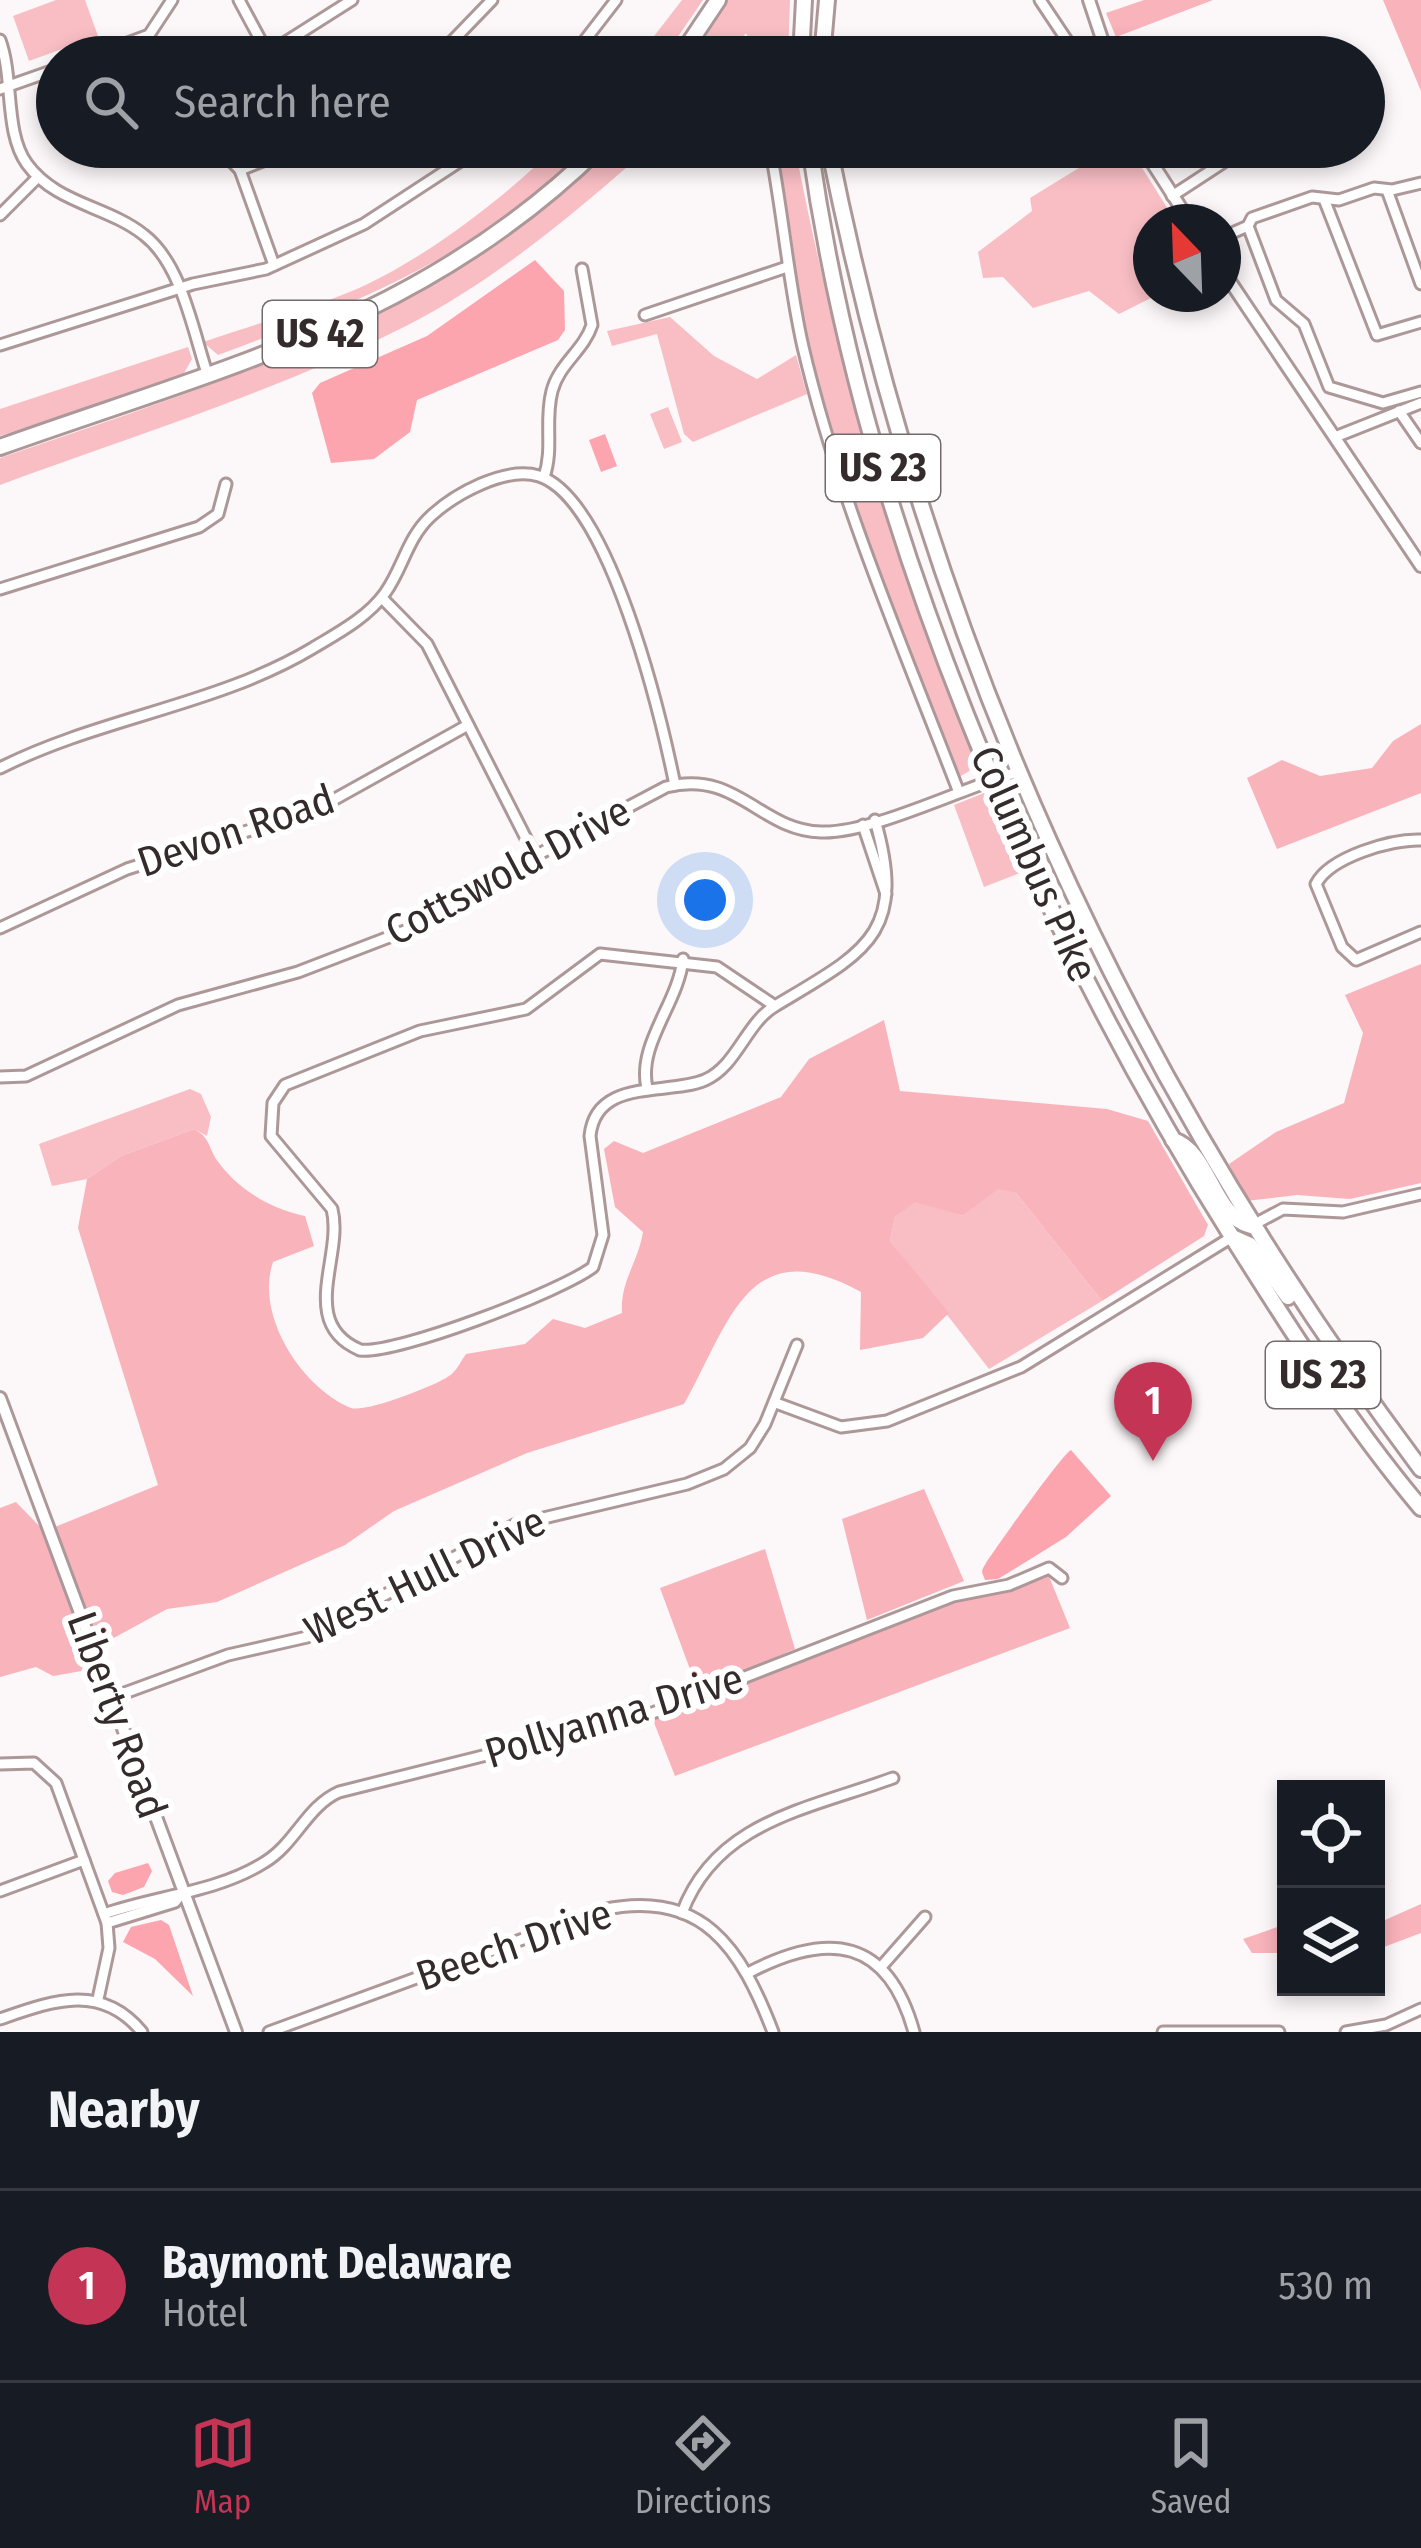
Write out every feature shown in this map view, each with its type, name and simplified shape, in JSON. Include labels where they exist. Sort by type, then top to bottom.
[{"type":"highway","points":[[694,36],[718,0]]},
{"type":"highway","points":[[803,36],[804,0]]},
{"type":"highway","points":[[824,36],[827,0]]},
{"type":"highway","name":"US 42","points":[[0,447],[311,338],[431,279],[508,227],[576,168]]},
{"type":"highway","name":"Columbus Pike","points":[[814,168],[833,281],[866,411],[918,578],[992,779],[1113,1036],[1171,1139],[1337,1396],[1421,1508]]},
{"type":"highway","name":"Columbus Pike","points":[[834,168],[889,400],[939,561],[1017,772],[1063,875],[1172,1094],[1251,1226],[1322,1334],[1421,1469]]},
{"type":"highway","points":[[1171,1139],[1186,1147],[1234,1217],[1251,1226]]},
{"type":"highway","points":[[1232,1237],[1250,1245],[1309,1329],[1322,1334]]},
{"type":"street","points":[[146,36],[172,0]]},
{"type":"street","points":[[239,0],[256,36]]},
{"type":"street","points":[[296,36],[352,0]]},
{"type":"street","points":[[457,36],[492,0]]},
{"type":"street","points":[[588,36],[616,0]]},
{"type":"street","points":[[1040,0],[1064,36]]},
{"type":"street","points":[[1089,0],[1101,36]]},
{"type":"street","points":[[0,40],[12,85],[19,149],[38,177],[145,235],[169,265],[208,376]]},
{"type":"street","points":[[0,89],[36,76]]},
{"type":"street","points":[[245,168],[240,170],[274,266]]},
{"type":"street","points":[[0,345],[178,289],[274,266],[364,224],[450,168]]},
{"type":"street","points":[[773,168],[787,267],[808,364],[856,526],[958,790]]},
{"type":"street","points":[[1155,168],[1178,204]]},
{"type":"street","points":[[1172,196],[1215,168]]},
{"type":"street","points":[[0,214],[38,177]]},
{"type":"street","points":[[1241,229],[1252,218],[1301,200],[1421,183]]},
{"type":"street","points":[[1388,190],[1421,284]]},
{"type":"street","points":[[1324,199],[1377,335],[1421,322]]},
{"type":"street","points":[[1248,226],[1276,300],[1304,324],[1330,387],[1383,403],[1421,392]]},
{"type":"street","points":[[645,315],[787,267]]},
{"type":"street","points":[[544,477],[552,451],[548,426],[553,386],[592,325],[582,269]]},
{"type":"street","points":[[1241,298],[1421,566]]},
{"type":"street","points":[[1308,398],[1330,387]]},
{"type":"street","points":[[1335,437],[1421,403]]},
{"type":"street","points":[[1399,411],[1421,443]]},
{"type":"street","points":[[0,768],[77,733],[211,695],[268,672],[347,627],[382,598],[414,536],[438,510],[501,476],[544,477],[581,515],[601,546],[653,688],[675,785]]},
{"type":"street","points":[[0,590],[199,527],[218,514],[226,484]]},
{"type":"street","points":[[382,598],[422,636],[535,856]]},
{"type":"street","name":"Devon Road","points":[[0,928],[127,869],[317,808],[468,725]]},
{"type":"street","name":"Cottswold Drive","points":[[0,1077],[26,1076],[178,1005],[298,972],[424,924],[535,856],[675,785],[723,787],[802,830],[830,832],[1017,772]]},
{"type":"street","points":[[775,1006],[736,976],[683,959],[594,956],[526,1009],[420,1030],[292,1081],[276,1097],[271,1136],[334,1215],[325,1293],[337,1334],[360,1350],[390,1347],[584,1274],[603,1248],[591,1125],[610,1102],[647,1088],[694,1083],[714,1075],[775,1006],[796,998],[860,949],[880,924],[890,873],[875,820]]},
{"type":"street","points":[[863,825],[887,896]]},
{"type":"street","points":[[1421,840],[1340,861],[1326,867],[1316,884],[1342,947],[1357,960],[1421,932]]},
{"type":"street","points":[[1041,886],[1063,875]]},
{"type":"street","points":[[647,1088],[642,1064],[680,983],[683,959]]},
{"type":"street","points":[[1251,1226],[1283,1209],[1343,1212],[1421,1193]]},
{"type":"street","points":[[776,1403],[842,1427],[887,1421],[1021,1367],[1232,1237]]},
{"type":"street","name":"West Hull Drive","points":[[111,1698],[228,1655],[308,1637],[514,1525],[709,1477],[750,1448],[776,1403],[797,1345]]},
{"type":"street","name":"Liberty Road","points":[[0,1398],[236,2032]]},
{"type":"street","name":"Pollyanna Drive","points":[[183,1892],[265,1863],[321,1802],[339,1792],[634,1719],[952,1596],[1009,1585],[1049,1568],[1062,1578]]},
{"type":"street","points":[[0,1764],[25,1760],[50,1775],[105,1918],[109,1948],[98,2000]]},
{"type":"street","points":[[682,1913],[698,1874],[731,1841],[893,1778]]},
{"type":"street","points":[[0,1891],[84,1860]]},
{"type":"street","points":[[105,1918],[175,1901],[183,1892]]},
{"type":"street","name":"Beech Drive","points":[[269,2032],[602,1910],[633,1905],[682,1913],[723,1937],[750,1972],[769,2031]]},
{"type":"street","points":[[881,1967],[925,1917]]},
{"type":"street","points":[[750,1972],[814,1946],[844,1948],[881,1967],[905,2001],[914,2032]]},
{"type":"street","points":[[0,2019],[54,2000],[98,2000],[142,2032]]},
{"type":"street","points":[[1346,2032],[1386,2025],[1421,2009]]},
{"type":"street","points":[[1162,2032],[1279,2032]]},
{"type":"shaded area","points":[[56,0],[85,0],[98,36],[36,36],[36,58],[29,61],[13,16]]},
{"type":"shaded area","points":[[682,0],[703,0],[678,36],[654,36]]},
{"type":"shaded area","points":[[727,0],[790,0],[789,36],[704,36]]},
{"type":"shaded area","points":[[1144,0],[1213,0],[1119,36],[1106,13]]},
{"type":"shaded area","points":[[1383,0],[1421,0],[1421,91]]},
{"type":"shaded area","points":[[532,168],[564,168],[504,218],[414,272],[218,355],[203,342],[378,279],[432,247]]},
{"type":"shaded area","points":[[588,168],[626,168],[534,244],[408,325],[258,391],[0,485],[0,458],[246,371],[325,337],[476,256]]},
{"type":"shaded area","points":[[777,168],[799,168],[849,383],[895,538],[978,766],[959,777],[847,477],[790,256]]},
{"type":"shaded area","points":[[1079,168],[1142,168],[1165,204],[1133,204],[1133,307],[1119,314],[1089,291],[1033,308],[1003,277],[983,278],[978,252],[1032,211],[1030,198]]},
{"type":"shaded area","points":[[535,260],[564,291],[565,330],[558,340],[417,400],[410,432],[374,459],[331,463],[312,393],[320,383],[427,336]]},
{"type":"shaded area","points":[[670,317],[714,356],[757,379],[796,355],[807,394],[693,442],[684,434],[657,334],[612,346],[607,331]]},
{"type":"shaded area","points":[[188,347],[192,359],[183,375],[0,436],[0,409]]},
{"type":"shaded area","points":[[668,407],[682,442],[664,449],[650,414]]},
{"type":"shaded area","points":[[605,434],[617,466],[601,472],[589,440]]},
{"type":"shaded area","points":[[1421,724],[1421,793],[1277,849],[1247,778],[1282,760],[1320,776],[1372,768],[1393,741]]},
{"type":"shaded area","points":[[990,795],[1025,871],[984,887],[954,805]]},
{"type":"shaded area","points":[[1421,964],[1421,1183],[1350,1199],[1297,1195],[1246,1201],[1229,1164],[1276,1132],[1344,1103],[1363,1033],[1345,995]]},
{"type":"shaded area","points":[[884,1020],[900,1091],[1107,1109],[1148,1121],[1208,1225],[1204,1236],[1102,1301],[1016,1193],[998,1189],[963,1216],[915,1202],[895,1217],[890,1241],[949,1313],[923,1338],[860,1350],[861,1292],[823,1275],[792,1272],[767,1278],[730,1316],[684,1404],[527,1453],[394,1511],[345,1545],[217,1602],[167,1609],[97,1647],[55,1527],[158,1485],[78,1228],[87,1179],[121,1156],[194,1129],[224,1170],[244,1188],[267,1203],[305,1216],[314,1246],[273,1262],[269,1283],[277,1326],[286,1347],[315,1384],[351,1408],[370,1407],[441,1380],[454,1372],[466,1354],[525,1344],[553,1319],[585,1328],[622,1313],[643,1232],[615,1207],[604,1149],[614,1141],[643,1153],[781,1097],[809,1059]]},
{"type":"shaded area","points":[[190,1089],[201,1094],[211,1117],[207,1136],[194,1129],[121,1156],[87,1179],[52,1186],[39,1144]]},
{"type":"shaded area","points":[[998,1188],[1016,1193],[1102,1301],[989,1369],[890,1241],[895,1217],[915,1201],[963,1216]]},
{"type":"shaded area","points":[[1071,1450],[1111,1496],[1066,1537],[998,1579],[985,1580],[986,1563]]},
{"type":"shaded area","points":[[924,1489],[964,1581],[867,1620],[842,1519]]},
{"type":"shaded area","points":[[16,1502],[44,1531],[93,1669],[53,1676],[36,1667],[0,1677],[0,1508]]},
{"type":"shaded area","points":[[765,1549],[795,1649],[698,1691],[660,1588]]},
{"type":"shaded area","points":[[1048,1574],[1070,1628],[675,1776],[653,1720],[932,1610]]},
{"type":"shaded area","points":[[148,1863],[152,1871],[144,1887],[123,1895],[112,1892],[108,1881],[115,1873]]},
{"type":"shaded area","points":[[1421,1904],[1421,1933],[1385,1947],[1385,1920]]},
{"type":"shaded area","points":[[161,1920],[169,1925],[193,1996],[155,1959],[123,1942],[131,1927]]},
{"type":"shaded area","points":[[1277,1927],[1277,1953],[1252,1953],[1243,1939]]},
{"type":"place","name":"Baymont Delaware","points":[[1153,1461]]}]
